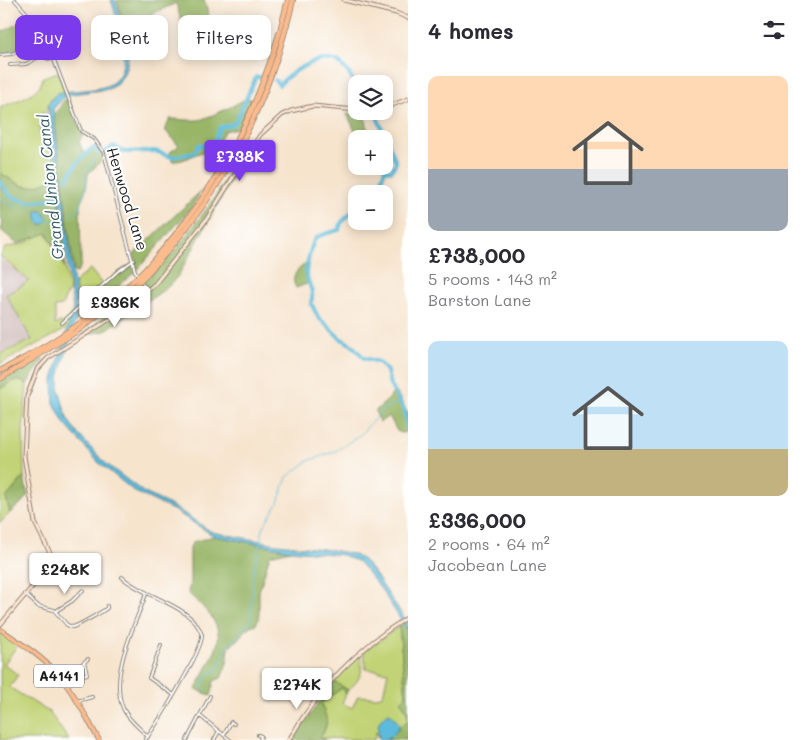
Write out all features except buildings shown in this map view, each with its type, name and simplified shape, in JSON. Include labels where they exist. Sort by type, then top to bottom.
[{"type":"highway","points":[[144,274],[205,196],[241,134],[267,75],[288,0]]},
{"type":"highway","points":[[0,370],[79,328],[144,274],[198,214],[236,154],[267,88],[293,0]]},
{"type":"highway","points":[[0,378],[46,351],[62,338]]},
{"type":"main road","name":"A4141","points":[[0,629],[36,654],[67,686],[98,740]]},
{"type":"street","points":[[15,0],[28,15]]},
{"type":"street","points":[[344,0],[396,13],[408,18]]},
{"type":"street","points":[[0,55],[15,53]]},
{"type":"street","points":[[10,65],[26,64],[33,60]]},
{"type":"street","name":"Henwood Lane","points":[[55,60],[81,131],[94,139],[104,153],[136,271],[147,291]]},
{"type":"street","points":[[393,105],[408,99]]},
{"type":"street","points":[[0,624],[54,561],[34,523],[28,494],[24,456],[27,396],[36,370],[48,358],[104,325],[147,291],[187,247],[249,151],[282,115],[300,108],[312,106],[348,109]]},
{"type":"street","points":[[62,323],[117,272],[134,260]]},
{"type":"street","points":[[122,577],[190,617],[202,635],[200,645],[174,695],[145,740]]},
{"type":"street","points":[[56,612],[76,599],[83,590]]},
{"type":"street","points":[[147,593],[122,662],[118,684],[124,710],[148,737]]},
{"type":"street","points":[[25,594],[38,606],[56,612],[67,625],[75,627],[107,607],[110,610]]},
{"type":"street","points":[[289,740],[314,699],[338,672],[372,641],[408,617]]},
{"type":"street","points":[[161,645],[150,678],[174,695]]},
{"type":"street","points":[[79,676],[79,666],[88,659]]},
{"type":"street","points":[[67,686],[79,676],[87,674],[84,662]]},
{"type":"street","points":[[187,740],[210,696]]},
{"type":"street","points":[[77,701],[92,697]]},
{"type":"street","points":[[207,702],[211,704]]},
{"type":"street","points":[[200,716],[230,740]]},
{"type":"street","points":[[224,736],[231,722],[234,724]]},
{"type":"street","points":[[213,740],[219,731]]},
{"type":"street","points":[[258,735],[261,736],[260,740]]},
{"type":"shaded area","points":[[48,110],[53,147],[44,149],[39,127],[43,124],[42,112]]},
{"type":"shaded area","points":[[0,258],[30,282],[7,295],[32,340],[0,354]]},
{"type":"green space","points":[[117,0],[204,0],[209,15],[179,15],[176,3],[149,15],[121,15]]},
{"type":"green space","points":[[15,26],[15,51],[0,54],[0,29],[2,32]]},
{"type":"green space","points":[[58,72],[65,92],[58,94],[50,100],[48,110],[42,112],[43,124],[39,127],[44,149],[53,147],[58,177],[34,186],[23,186],[0,173],[0,108],[26,97],[37,89],[43,77]]},
{"type":"green space","points":[[65,99],[67,99],[83,134],[79,142],[84,153],[98,144],[104,158],[88,174],[86,189],[80,205],[81,265],[77,273],[74,272],[54,116]]},
{"type":"green space","points":[[245,99],[251,99],[239,128],[224,131],[220,140],[210,151],[205,151],[183,160],[172,161],[170,152],[179,146],[165,130],[170,119],[202,119]]},
{"type":"green space","points":[[350,120],[366,120],[368,130],[355,130]]},
{"type":"green space","points":[[247,142],[251,144],[178,276],[168,287],[103,332],[81,336],[122,302],[174,252],[212,202]]},
{"type":"green space","points":[[0,173],[28,187],[58,177],[65,268],[47,233],[17,244],[1,230],[3,221],[0,217]]},
{"type":"green space","points":[[201,191],[192,207],[137,270],[134,254]]},
{"type":"green space","points":[[47,233],[65,268],[70,292],[67,293],[62,306],[55,307],[55,325],[61,322],[62,324],[73,313],[70,327],[0,364],[0,354],[32,340],[6,295],[29,281],[0,256],[5,248],[26,243],[36,235]]},
{"type":"green space","points":[[306,264],[309,283],[296,288],[294,284],[295,274]]},
{"type":"green space","points":[[131,265],[135,272],[77,321],[76,312],[117,273]]},
{"type":"green space","points":[[90,269],[102,284],[78,303],[75,282]]},
{"type":"green space","points":[[44,359],[27,384],[19,381],[10,382],[0,389],[0,382]]},
{"type":"green space","points":[[14,380],[27,384],[23,430],[24,477],[6,498],[10,513],[0,523],[0,389]]},
{"type":"green space","points":[[393,393],[397,393],[408,414],[408,431],[402,433],[397,431],[389,416],[380,422],[375,411]]},
{"type":"green space","points":[[24,477],[28,497],[10,513],[6,498]]},
{"type":"green space","points":[[214,536],[291,550],[270,555],[259,591],[259,619],[256,624],[250,626],[229,648],[227,663],[221,678],[214,681],[211,696],[196,689],[216,648],[217,628],[203,607],[188,593],[190,584],[190,547],[193,542]]},
{"type":"green space","points":[[404,623],[408,631],[408,720],[407,712],[401,701],[406,696],[399,626]]},
{"type":"green space","points":[[399,626],[406,696],[402,701],[408,720],[387,740],[379,740],[376,732],[374,740],[320,738],[327,721],[321,703],[342,688],[346,694],[342,703],[352,708],[358,696],[377,697],[383,695],[388,672],[366,669],[364,652]]},
{"type":"green space","points":[[0,632],[18,645],[4,664],[18,675],[9,687],[49,712],[69,740],[0,740]]},
{"type":"green space","points":[[360,655],[362,666],[359,679],[348,690],[333,681]]},
{"type":"green space","points":[[333,681],[348,690],[346,694],[342,688],[321,703],[327,720],[320,738],[325,740],[293,740]]},
{"type":"green space","points":[[408,720],[408,740],[387,740]]},
{"type":"water","points":[[111,0],[115,0],[120,15],[116,15]]},
{"type":"water","points":[[128,60],[125,71],[119,81],[109,89],[66,95],[53,109],[76,302],[75,322],[59,377],[59,389],[67,418],[77,433],[104,462],[143,492],[174,507],[212,532],[277,544],[332,550],[353,554],[363,560],[375,574],[408,624],[408,631],[381,589],[359,562],[342,555],[291,550],[214,536],[175,511],[135,492],[98,462],[64,423],[54,403],[53,380],[73,310],[48,104],[57,93],[103,87],[114,82],[120,73],[123,61]]},
{"type":"water","points":[[36,211],[43,211],[48,220],[43,225],[38,222]]},
{"type":"water","points":[[390,713],[400,725],[392,736],[379,740],[378,724],[385,715]]},
{"type":"waterway","points":[[275,80],[279,85],[297,70],[320,60],[338,62],[350,75]]},
{"type":"waterway","points":[[67,179],[77,163],[92,148],[104,153],[114,146],[124,152],[155,151],[172,157],[194,153],[199,145],[212,148],[220,127],[231,125],[236,121],[256,77],[263,77]]},
{"type":"waterway","points":[[378,120],[396,163],[391,171],[385,169],[378,185]]},
{"type":"waterway","name":"Grand Union Canal","points":[[70,215],[78,211],[87,185],[85,176],[99,151]]},
{"type":"waterway","name":"Grand Union Canal","points":[[0,182],[11,197],[30,202],[53,199],[56,193]]},
{"type":"waterway","name":"Grand Union Canal","points":[[0,199],[14,207],[19,206],[36,212]]},
{"type":"waterway","points":[[348,216],[341,223],[339,230],[321,235],[314,240],[306,273],[312,291],[311,303],[318,317],[340,338],[352,345],[364,358],[379,362],[387,371],[390,385],[404,409],[408,435]]},
{"type":"waterway","name":"Grand Union Canal","points":[[46,221],[61,221]]},
{"type":"waterway","points":[[205,692],[202,686],[207,675],[217,670],[227,648],[251,620],[253,574],[264,525],[278,503],[287,477],[308,461],[336,451],[361,434],[384,408],[400,402]]}]
